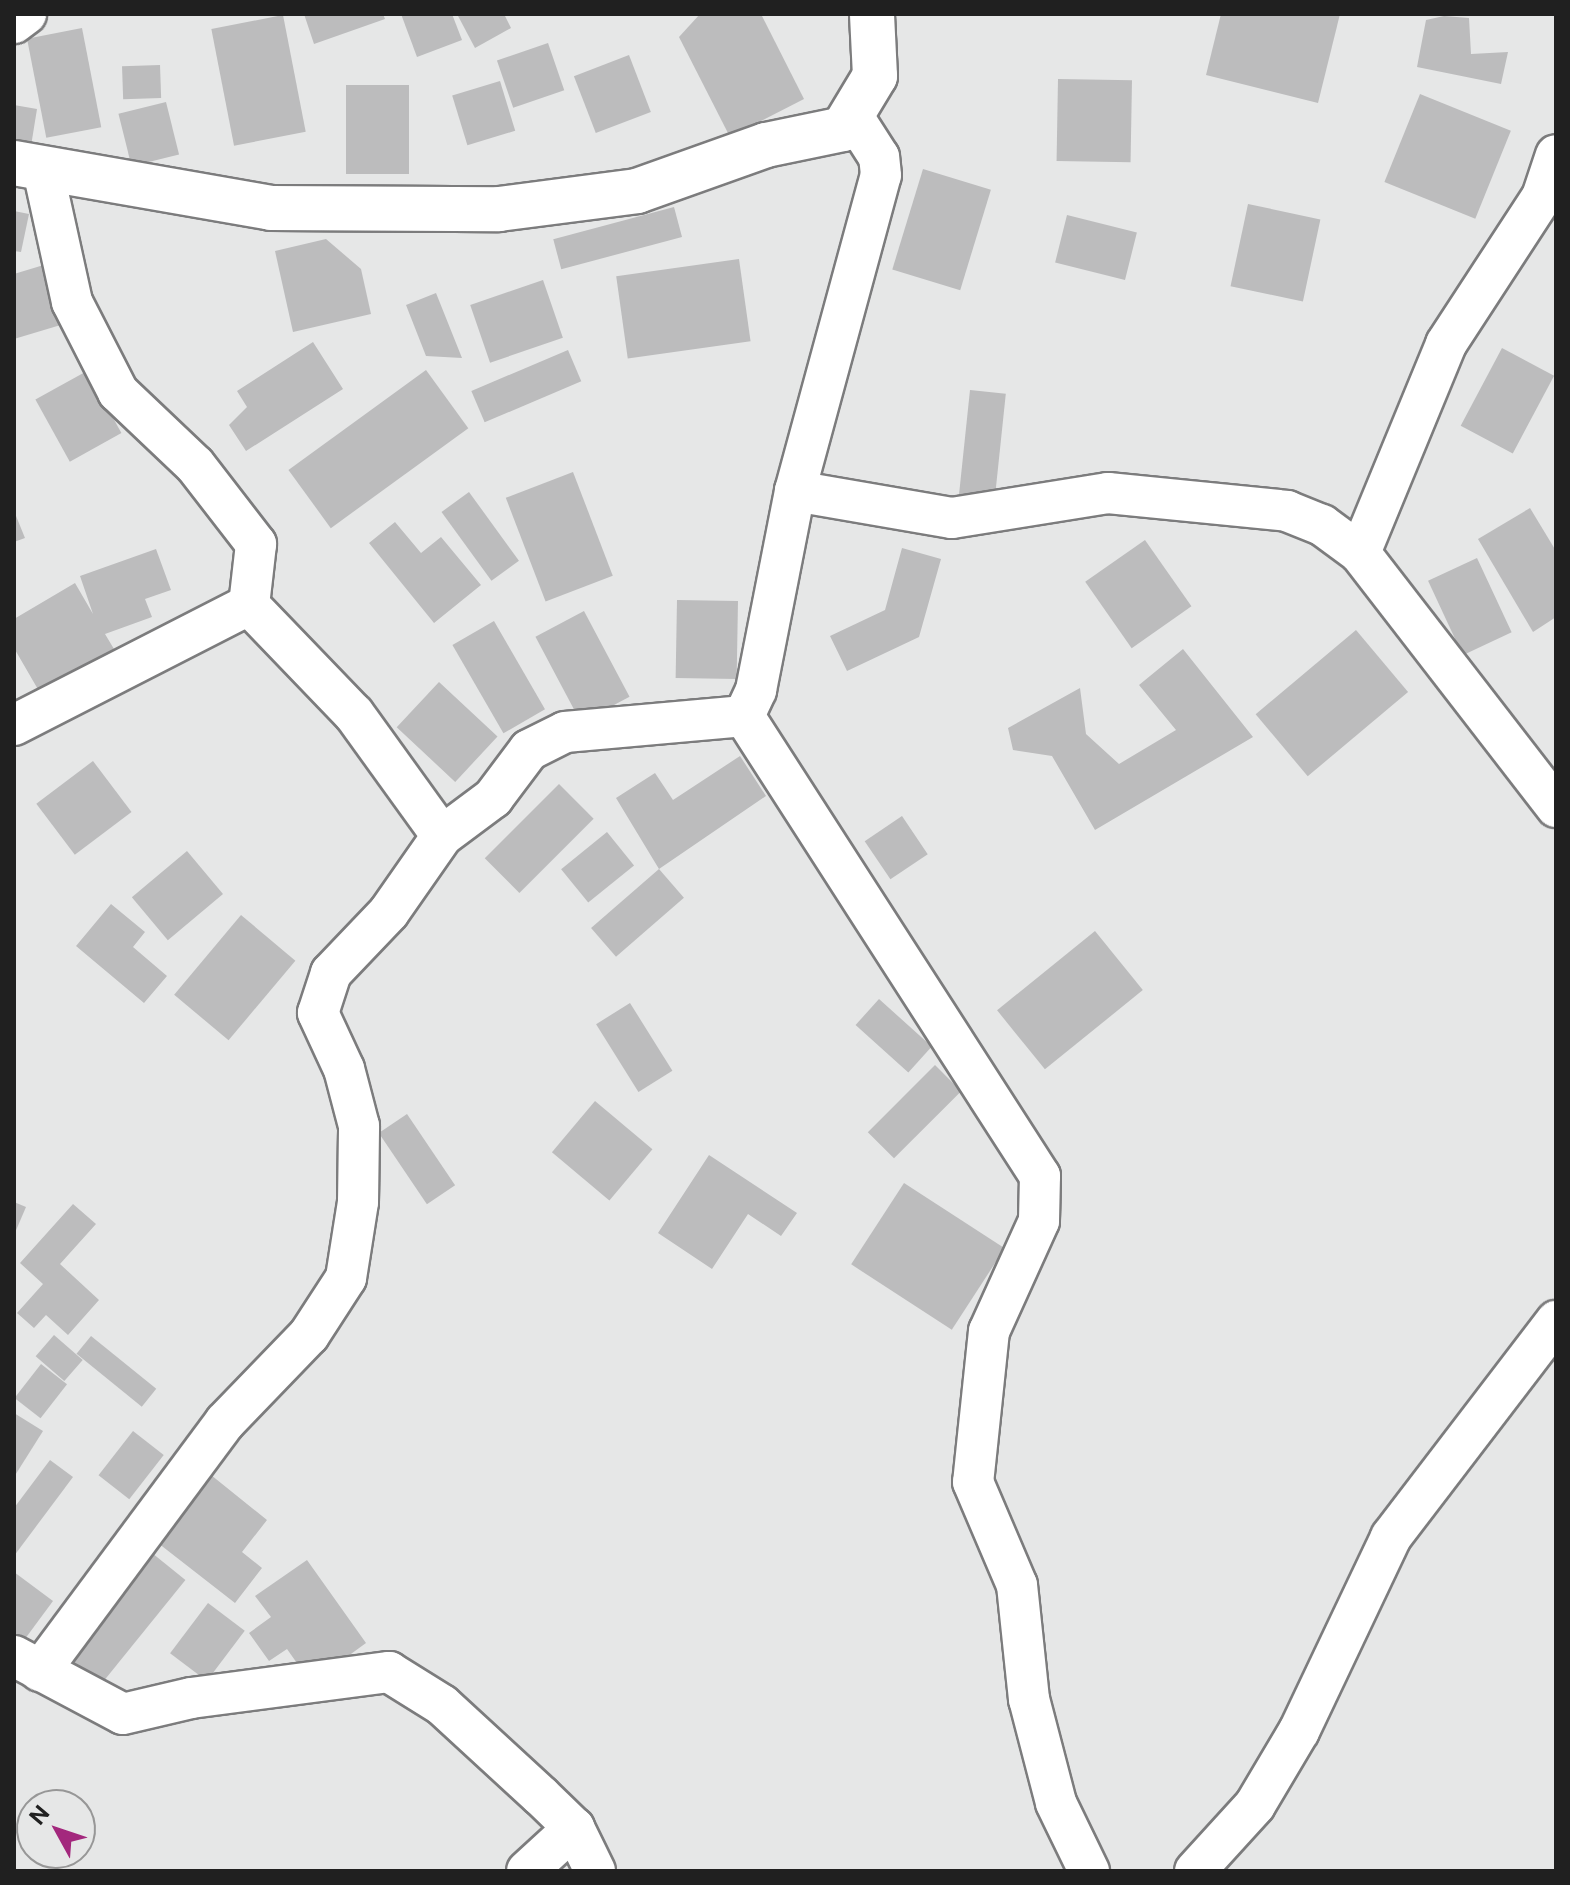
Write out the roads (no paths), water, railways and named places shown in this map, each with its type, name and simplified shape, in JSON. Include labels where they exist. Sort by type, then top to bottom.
[{"type":"street","points":[[14,23],[26,14]]},
{"type":"street","points":[[249,605],[256,544],[195,465],[118,392],[72,302],[29,166],[271,208],[499,209],[637,191],[766,145],[826,137],[854,118],[875,76],[872,14]]},
{"type":"street","points":[[744,716],[756,690],[795,491],[881,175],[879,157],[854,118]]},
{"type":"street","points":[[1360,553],[1446,344],[1549,202],[1556,155]]},
{"type":"street","points":[[795,491],[952,518],[1108,493],[1287,511],[1322,525],[1360,553],[1556,807]]},
{"type":"street","points":[[14,725],[249,605]]},
{"type":"street","points":[[249,605],[354,714],[442,836]]},
{"type":"street","points":[[595,1871],[574,1828],[442,1705],[389,1672],[191,1698],[123,1714],[27,1664],[225,1422],[309,1335],[346,1278],[358,1202],[359,1126],[344,1069],[318,1013],[331,973],[389,912],[442,836],[493,798],[529,750],[565,732],[744,716]]},
{"type":"street","points":[[744,716],[1040,1176],[1039,1221],[989,1331],[973,1482],[1017,1585],[1029,1699],[1056,1803],[1089,1871]]},
{"type":"street","points":[[1195,1871],[1255,1805],[1299,1731],[1391,1537],[1556,1321]]},
{"type":"street","points":[[527,1871],[574,1828]]}]
